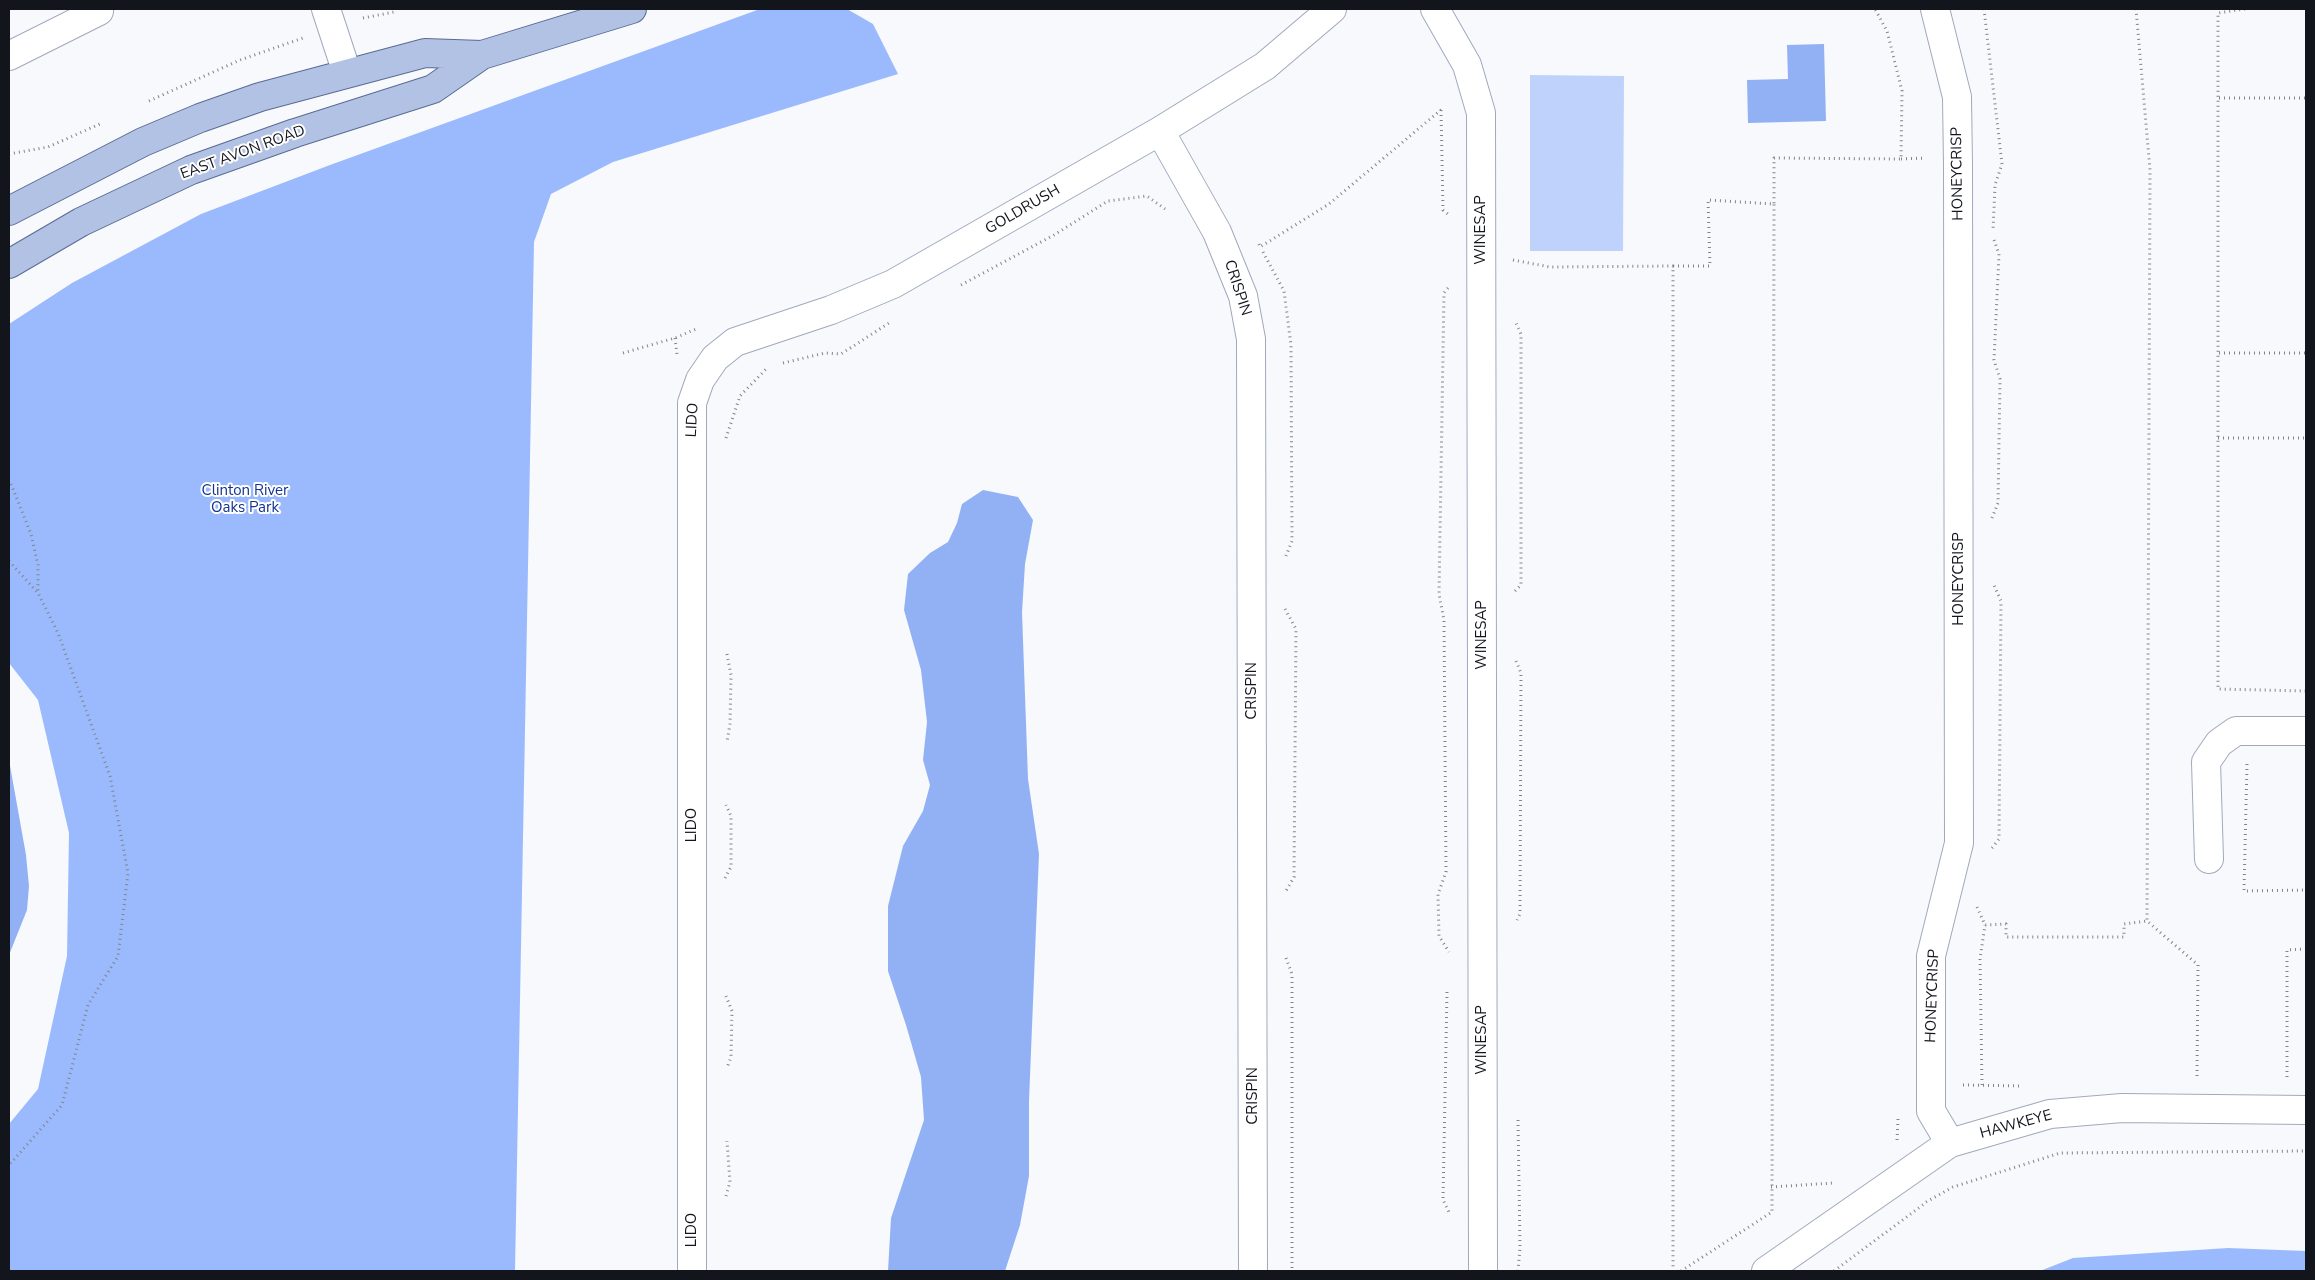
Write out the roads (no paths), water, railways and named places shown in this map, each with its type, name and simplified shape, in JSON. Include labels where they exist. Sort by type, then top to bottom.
[{"type":"main road","name":"EAST AVON ROAD","points":[[9,264],[81,222],[191,170],[295,133],[434,89],[482,55],[632,9]]},
{"type":"main road","name":"EAST AVON ROAD","points":[[9,211],[81,172],[200,118],[260,97],[425,53],[482,55]]},
{"type":"street","points":[[326,9],[347,73]]},
{"type":"street","name":"GOLDRUSH","points":[[700,380],[714,358],[735,342],[831,310],[893,284],[1160,132],[1265,66],[1332,9]]},
{"type":"street","name":"WINESAP","points":[[1435,9],[1467,65],[1481,113],[1483,1271]]},
{"type":"street","name":"HONEYCRISP","points":[[1935,9],[1957,98],[1958,165],[1959,843],[1931,956],[1931,1111],[1950,1143]]},
{"type":"street","points":[[9,56],[99,11]]},
{"type":"street","name":"CRISPIN","points":[[1160,132],[1217,232],[1243,296],[1251,339],[1253,1271]]},
{"type":"street","name":"LIDO","points":[[692,1271],[692,403],[700,380]]},
{"type":"street","points":[[2209,859],[2206,762],[2219,743],[2236,731],[2306,731]]},
{"type":"street","name":"HAWKEYE","points":[[1766,1271],[1950,1143],[2050,1114],[2122,1108],[2306,1110]]},
{"type":"park label","name":"Clinton River Oaks Park","points":[[245,500]]}]
